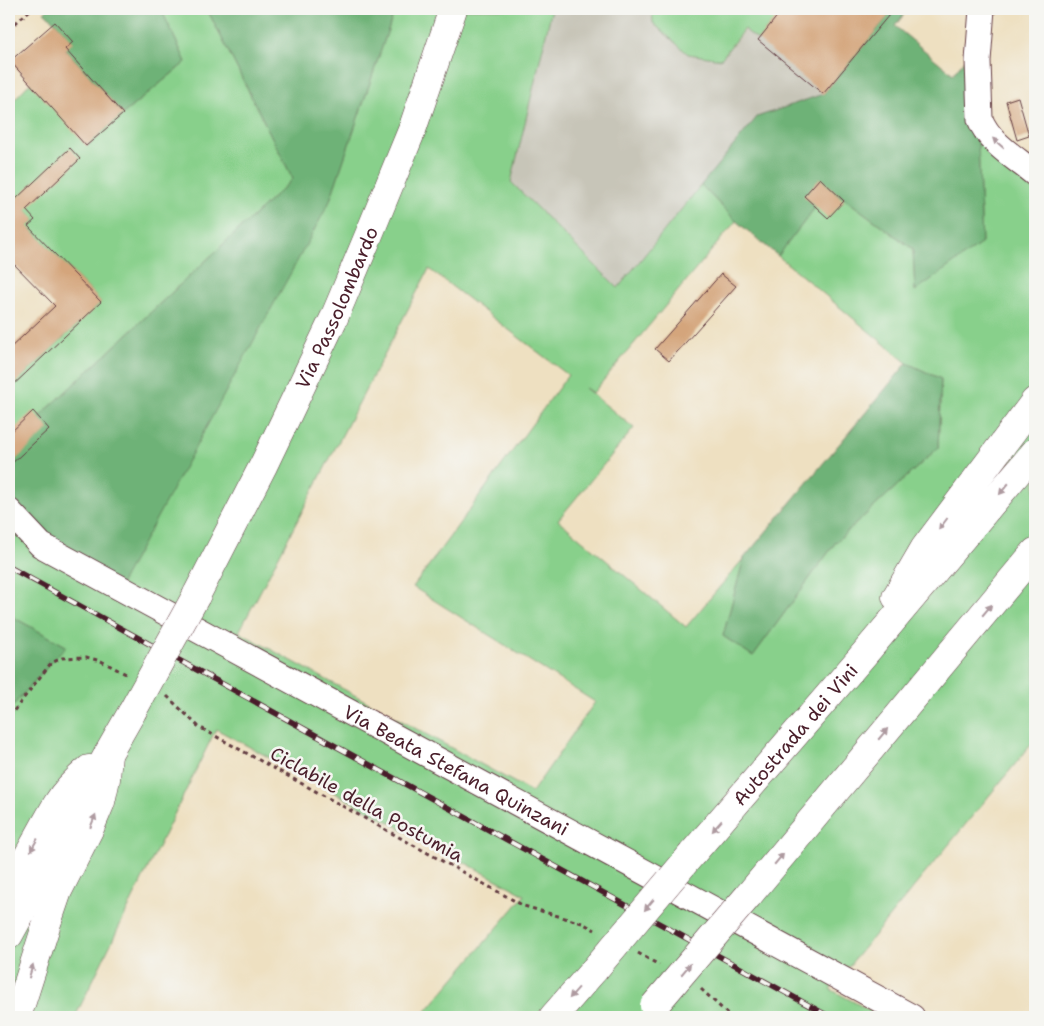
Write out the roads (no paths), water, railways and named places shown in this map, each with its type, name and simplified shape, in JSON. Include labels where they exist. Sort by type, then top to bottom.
[{"type":"main road","name":"Via Passolombardo","points":[[108,754],[196,596],[264,464],[334,318],[412,130],[453,9]]},
{"type":"main road","points":[[412,130],[446,83],[472,9]]},
{"type":"main road","points":[[860,659],[924,549],[1035,401]]},
{"type":"main road","name":"Autostrada dei Vini","points":[[553,1017],[1035,452]]},
{"type":"main road","points":[[649,1012],[1035,552]]},
{"type":"main road","points":[[9,885],[58,802],[80,777],[108,754]]},
{"type":"main road","points":[[9,935],[108,754]]},
{"type":"main road","points":[[17,1017],[58,891],[101,802],[106,779],[108,754]]},
{"type":"lane","points":[[982,9],[978,60],[980,118],[983,127],[989,135],[1035,174]]},
{"type":"lane","name":"Via Beata Stefana Quinzani","points":[[9,510],[41,545],[912,1017]]},
{"type":"railway","points":[[9,567],[830,1017]]}]
